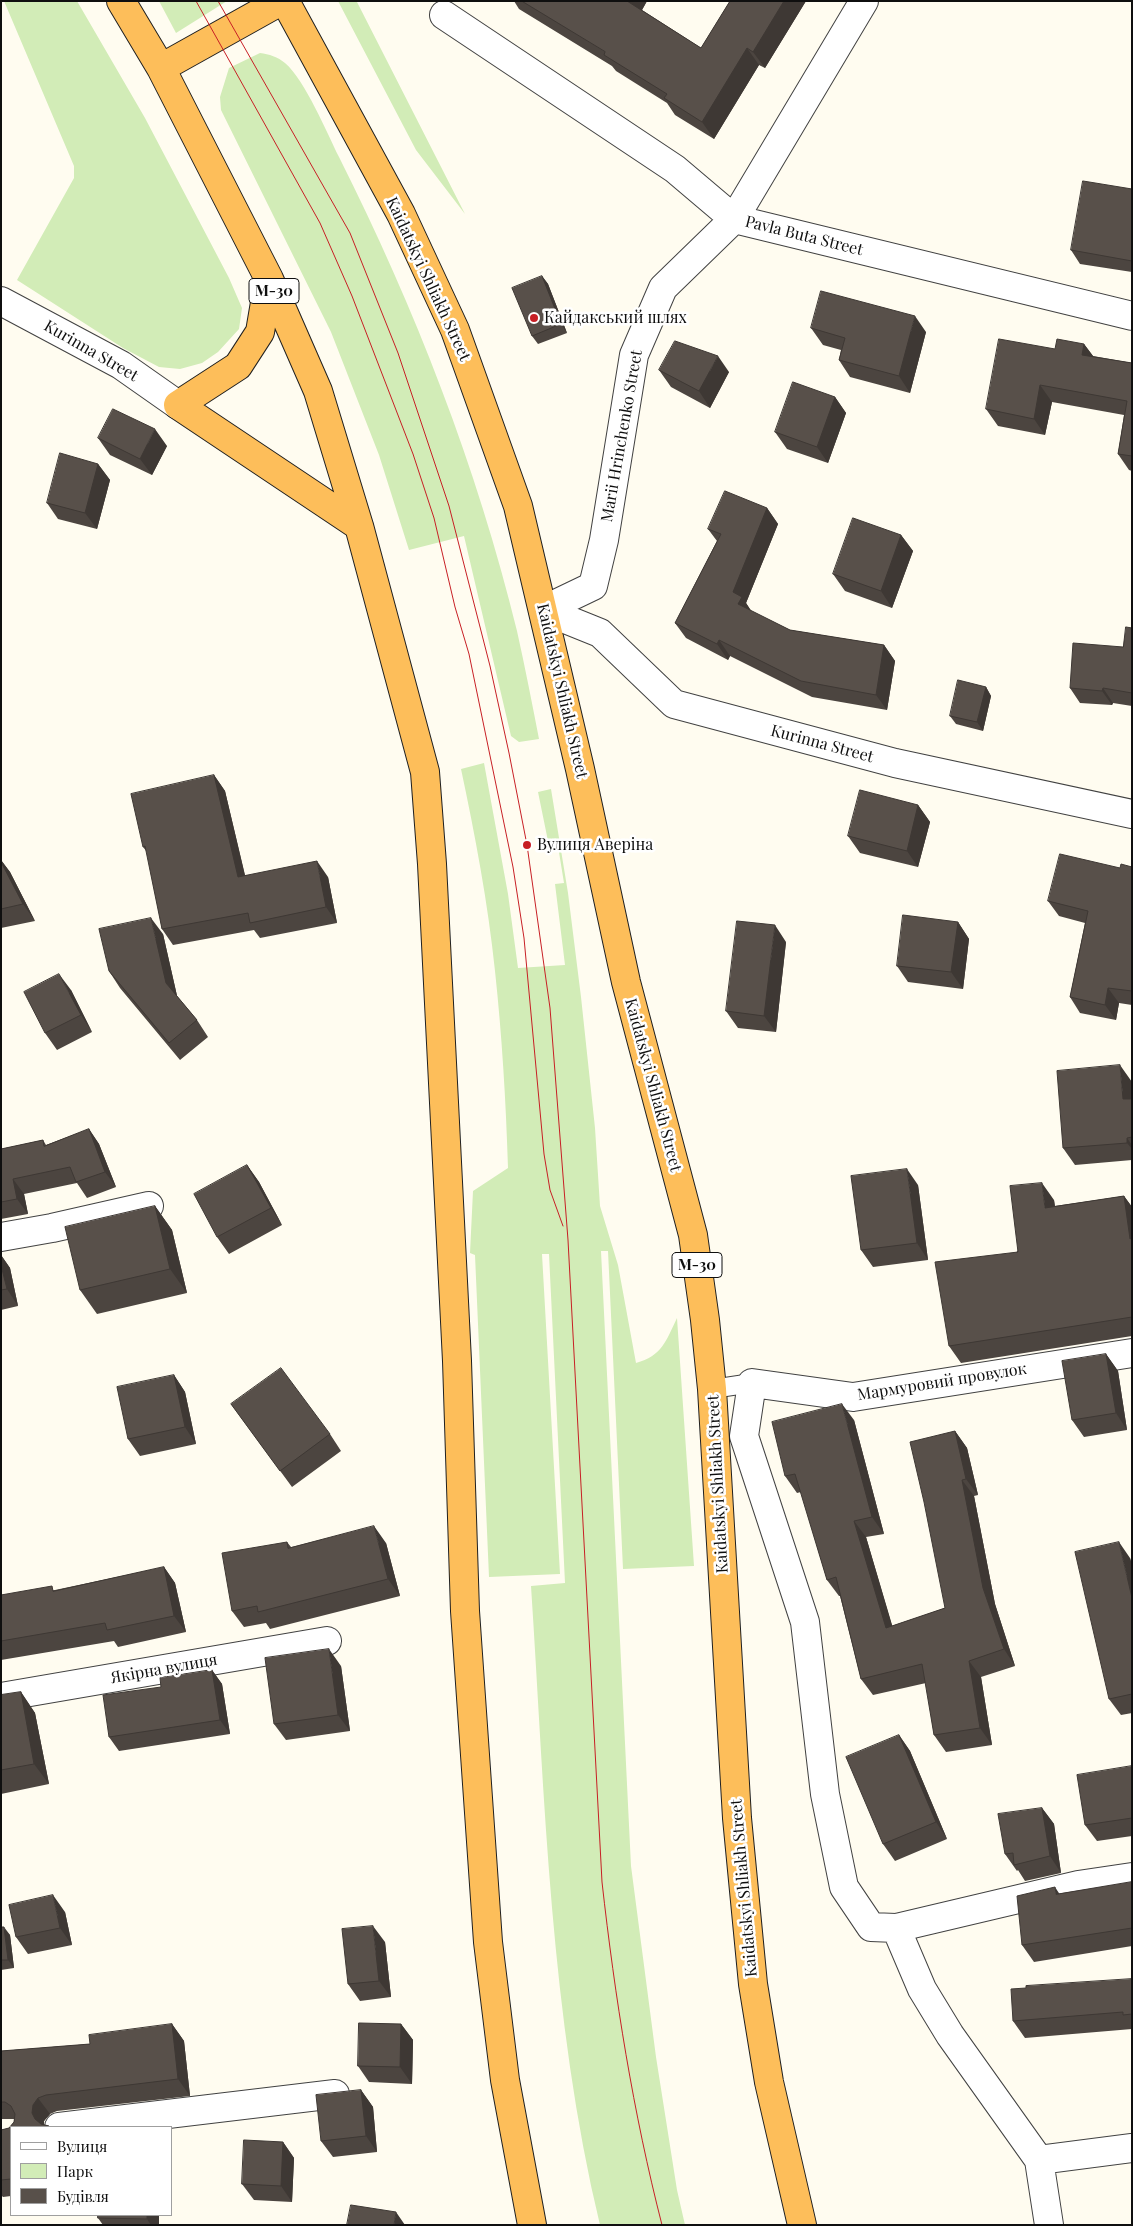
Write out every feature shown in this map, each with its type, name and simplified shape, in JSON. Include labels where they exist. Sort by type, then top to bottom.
[{"type":"highway","name":"М-30","points":[[121,1],[161,68],[269,279],[318,391],[359,526],[425,772],[432,864],[458,1361],[465,1611],[471,1672],[488,1942],[505,2080],[532,2225]]},
{"type":"highway","points":[[161,68],[281,1]]},
{"type":"highway","name":"Kaidatskyi Shliakh Street","points":[[285,1],[401,214],[456,330],[518,506],[626,982],[693,1235],[706,1320],[712,1389],[737,1818],[753,1984],[769,2082],[802,2225]]},
{"type":"highway","points":[[269,279],[260,332],[238,366],[178,405],[359,526]]},
{"type":"street","name":"Marii Hrinchenko Street","points":[[543,610],[593,586],[604,540],[634,355],[663,288],[734,218],[864,1]]},
{"type":"street","name":"Pavla Buta Street","points":[[444,15],[675,169],[734,218],[1132,316]]},
{"type":"street","name":"Kurinna Street","points":[[1,301],[120,365],[178,405]]},
{"type":"street","name":"Kurinna Street","points":[[543,610],[600,633],[674,704],[895,763],[1132,814]]},
{"type":"street","points":[[1,1237],[52,1228],[149,1206]]},
{"type":"street","name":"Мармуровий провулок","points":[[752,1383],[853,1397],[1132,1353]]},
{"type":"street","points":[[752,1383],[744,1436],[805,1622],[825,1794],[844,1887],[871,1927],[896,1928],[1078,1885],[1132,1877]]},
{"type":"street","name":"Якірна вулиця","points":[[1,1697],[327,1641]]},
{"type":"street","points":[[896,1928],[922,1989],[950,2035],[1039,2160],[1049,2225]]},
{"type":"street","points":[[67,2126],[335,2094]]},
{"type":"street","points":[[1039,2160],[1132,2148]]},
{"type":"lane","points":[[712,1389],[752,1383]]},
{"type":"green space","points":[[4,1],[77,1],[145,118],[229,278],[242,308],[239,329],[218,352],[202,363],[180,369],[159,367],[123,348],[17,280],[74,178],[74,166]]},
{"type":"green space","points":[[159,1],[227,1],[176,33]]},
{"type":"green space","points":[[338,1],[357,2],[465,214],[416,150]]},
{"type":"green space","points":[[260,53],[273,56],[285,63],[293,71],[308,94],[367,214],[442,389],[483,509],[501,570],[517,631],[539,739],[519,742],[511,736],[464,536],[409,550],[379,455],[331,332],[221,110],[220,97],[229,68]]},
{"type":"green space","points":[[484,763],[508,894],[518,968],[565,965],[555,884],[564,883],[557,840],[548,841],[538,792],[551,789],[568,893],[581,997],[595,1128],[600,1206],[618,1265],[636,1363],[645,1360],[657,1352],[666,1340],[677,1318],[694,1566],[623,1569],[608,1251],[601,1251],[631,1866],[656,2057],[677,2190],[685,2225],[600,2225],[583,2146],[570,2067],[552,1907],[531,1586],[565,1583],[549,1254],[542,1254],[560,1574],[489,1577],[475,1255],[470,1253],[473,1191],[508,1168],[502,1044],[489,920],[461,769]]},
{"type":"building","points":[[522,1],[627,1],[701,48],[730,1],[784,1],[753,52],[747,48],[702,122],[664,98],[667,94],[604,55],[605,52]]},
{"type":"building","points":[[1083,181],[1132,189],[1132,261],[1071,250]]},
{"type":"building","points":[[542,276],[561,324],[532,336],[512,288]]},
{"type":"building","points":[[821,291],[915,316],[899,376],[839,360],[845,338],[811,328]]},
{"type":"building","points":[[999,339],[1055,349],[1057,339],[1084,344],[1082,355],[1132,363],[1132,456],[1118,454],[1127,401],[1040,385],[1034,419],[986,409]]},
{"type":"building","points":[[675,341],[718,356],[699,391],[659,370]]},
{"type":"building","points":[[793,382],[835,397],[817,447],[775,432]]},
{"type":"building","points":[[113,409],[155,429],[140,459],[98,438]]},
{"type":"building","points":[[60,453],[98,464],[85,513],[47,503]]},
{"type":"building","points":[[725,491],[767,508],[733,592],[742,597],[738,604],[790,630],[884,645],[876,695],[801,681],[719,640],[717,644],[675,623],[721,534],[708,529]]},
{"type":"building","points":[[853,518],[901,535],[881,591],[833,574]]},
{"type":"building","points":[[1126,627],[1132,628],[1132,693],[1103,688],[1102,691],[1070,688],[1073,643],[1123,647]]},
{"type":"building","points":[[958,680],[986,687],[977,722],[950,716]]},
{"type":"building","points":[[214,775],[238,877],[317,861],[326,907],[250,923],[248,913],[162,929],[145,846],[143,847],[131,794]]},
{"type":"building","points":[[860,790],[918,805],[907,851],[848,836]]},
{"type":"building","points":[[1060,854],[1120,868],[1121,864],[1132,867],[1132,991],[1108,988],[1105,1005],[1070,997],[1088,911],[1048,901]]},
{"type":"building","points":[[1,862],[23,904],[1,909]]},
{"type":"building","points":[[903,915],[958,922],[951,972],[897,966]]},
{"type":"building","points":[[151,918],[166,983],[197,1020],[169,1043],[109,971],[99,929]]},
{"type":"building","points":[[737,921],[775,925],[764,1016],[726,1011]]},
{"type":"building","points":[[59,974],[81,1015],[45,1033],[24,992]]},
{"type":"building","points":[[1120,1065],[1123,1099],[1132,1099],[1132,1137],[1127,1138],[1127,1143],[1063,1148],[1057,1071]]},
{"type":"building","points":[[89,1129],[105,1172],[76,1182],[70,1167],[13,1179],[17,1199],[1,1202],[1,1149],[43,1140],[44,1146]]},
{"type":"building","points":[[247,1165],[271,1208],[217,1237],[194,1194]]},
{"type":"building","points":[[907,1169],[917,1243],[861,1250],[851,1176]]},
{"type":"building","points":[[1042,1183],[1045,1208],[1124,1196],[1130,1239],[1132,1238],[1132,1317],[949,1346],[935,1262],[1018,1252],[1010,1186]]},
{"type":"building","points":[[155,1206],[170,1269],[80,1290],[65,1227]]},
{"type":"building","points":[[1,1265],[7,1289],[1,1290]]},
{"type":"building","points":[[1106,1354],[1116,1413],[1072,1420],[1062,1361]]},
{"type":"building","points":[[281,1368],[330,1434],[280,1471],[231,1404]]},
{"type":"building","points":[[174,1375],[185,1427],[128,1439],[117,1387]]},
{"type":"building","points":[[842,1404],[872,1517],[854,1521],[886,1628],[945,1608],[910,1442],[955,1431],[966,1479],[962,1480],[983,1588],[1004,1649],[969,1661],[980,1728],[934,1735],[922,1664],[861,1679],[836,1577],[827,1580],[795,1474],[785,1476],[772,1422]]},
{"type":"building","points":[[374,1526],[388,1579],[258,1612],[257,1606],[232,1611],[222,1553],[287,1542],[288,1548]]},
{"type":"building","points":[[1119,1542],[1132,1598],[1132,1694],[1109,1699],[1075,1552]]},
{"type":"building","points":[[164,1567],[174,1616],[107,1630],[105,1623],[1,1641],[1,1595],[52,1586],[53,1591]]},
{"type":"building","points":[[329,1649],[338,1715],[274,1724],[265,1658]]},
{"type":"building","points":[[212,1670],[220,1720],[109,1737],[103,1695],[161,1687],[160,1678]]},
{"type":"building","points":[[21,1692],[34,1764],[1,1770],[1,1695]]},
{"type":"building","points":[[899,1735],[936,1822],[883,1844],[846,1757]]},
{"type":"building","points":[[1132,1766],[1132,1818],[1085,1825],[1077,1775]]},
{"type":"building","points":[[1042,1808],[1050,1856],[1014,1865],[1013,1853],[1005,1854],[998,1814]]},
{"type":"building","points":[[1132,1882],[1132,1928],[1022,1945],[1017,1896],[1055,1887],[1056,1894]]},
{"type":"building","points":[[53,1895],[60,1928],[16,1937],[9,1905]]},
{"type":"building","points":[[373,1926],[379,1981],[348,1984],[342,1929]]},
{"type":"building","points":[[1,1927],[4,1927],[8,1960],[1,1960]]},
{"type":"building","points":[[1132,1979],[1132,2014],[1123,2015],[1123,2012],[1013,2021],[1011,1989],[1026,1988],[1026,1986]]},
{"type":"building","points":[[359,2023],[401,2024],[400,2067],[358,2066]]},
{"type":"building","points":[[172,2024],[178,2079],[46,2095],[38,2098],[33,2105],[32,2113],[41,2124],[49,2126],[11,2126],[14,2122],[15,2114],[11,2106],[1,2102],[1,2051],[90,2044],[89,2035]]},
{"type":"building","points":[[361,2090],[366,2136],[321,2141],[316,2095]]},
{"type":"building","points":[[10,2127],[10,2179],[1,2180],[1,2130]]},
{"type":"building","points":[[244,2140],[283,2142],[281,2186],[242,2184]]},
{"type":"building","points":[[351,2205],[396,2212],[394,2225],[347,2225]]},
{"type":"building","points":[[98,2216],[147,2216],[147,2219],[98,2218]]},
{"type":"tram line","points":[[196,1],[320,223],[352,296],[413,454],[434,518],[455,607],[469,654],[513,867],[524,938],[544,1154],[550,1190],[563,1226]]},
{"type":"tram line","points":[[218,1],[350,233],[398,353],[449,506],[490,666],[509,753],[527,845],[550,1008],[568,1240],[602,1882],[626,2055],[642,2140],[662,2225]]},
{"type":"place","name":"Кайдакський шлях","points":[[534,318]]},
{"type":"place","name":"Вулиця Аверіна","points":[[527,845]]}]
